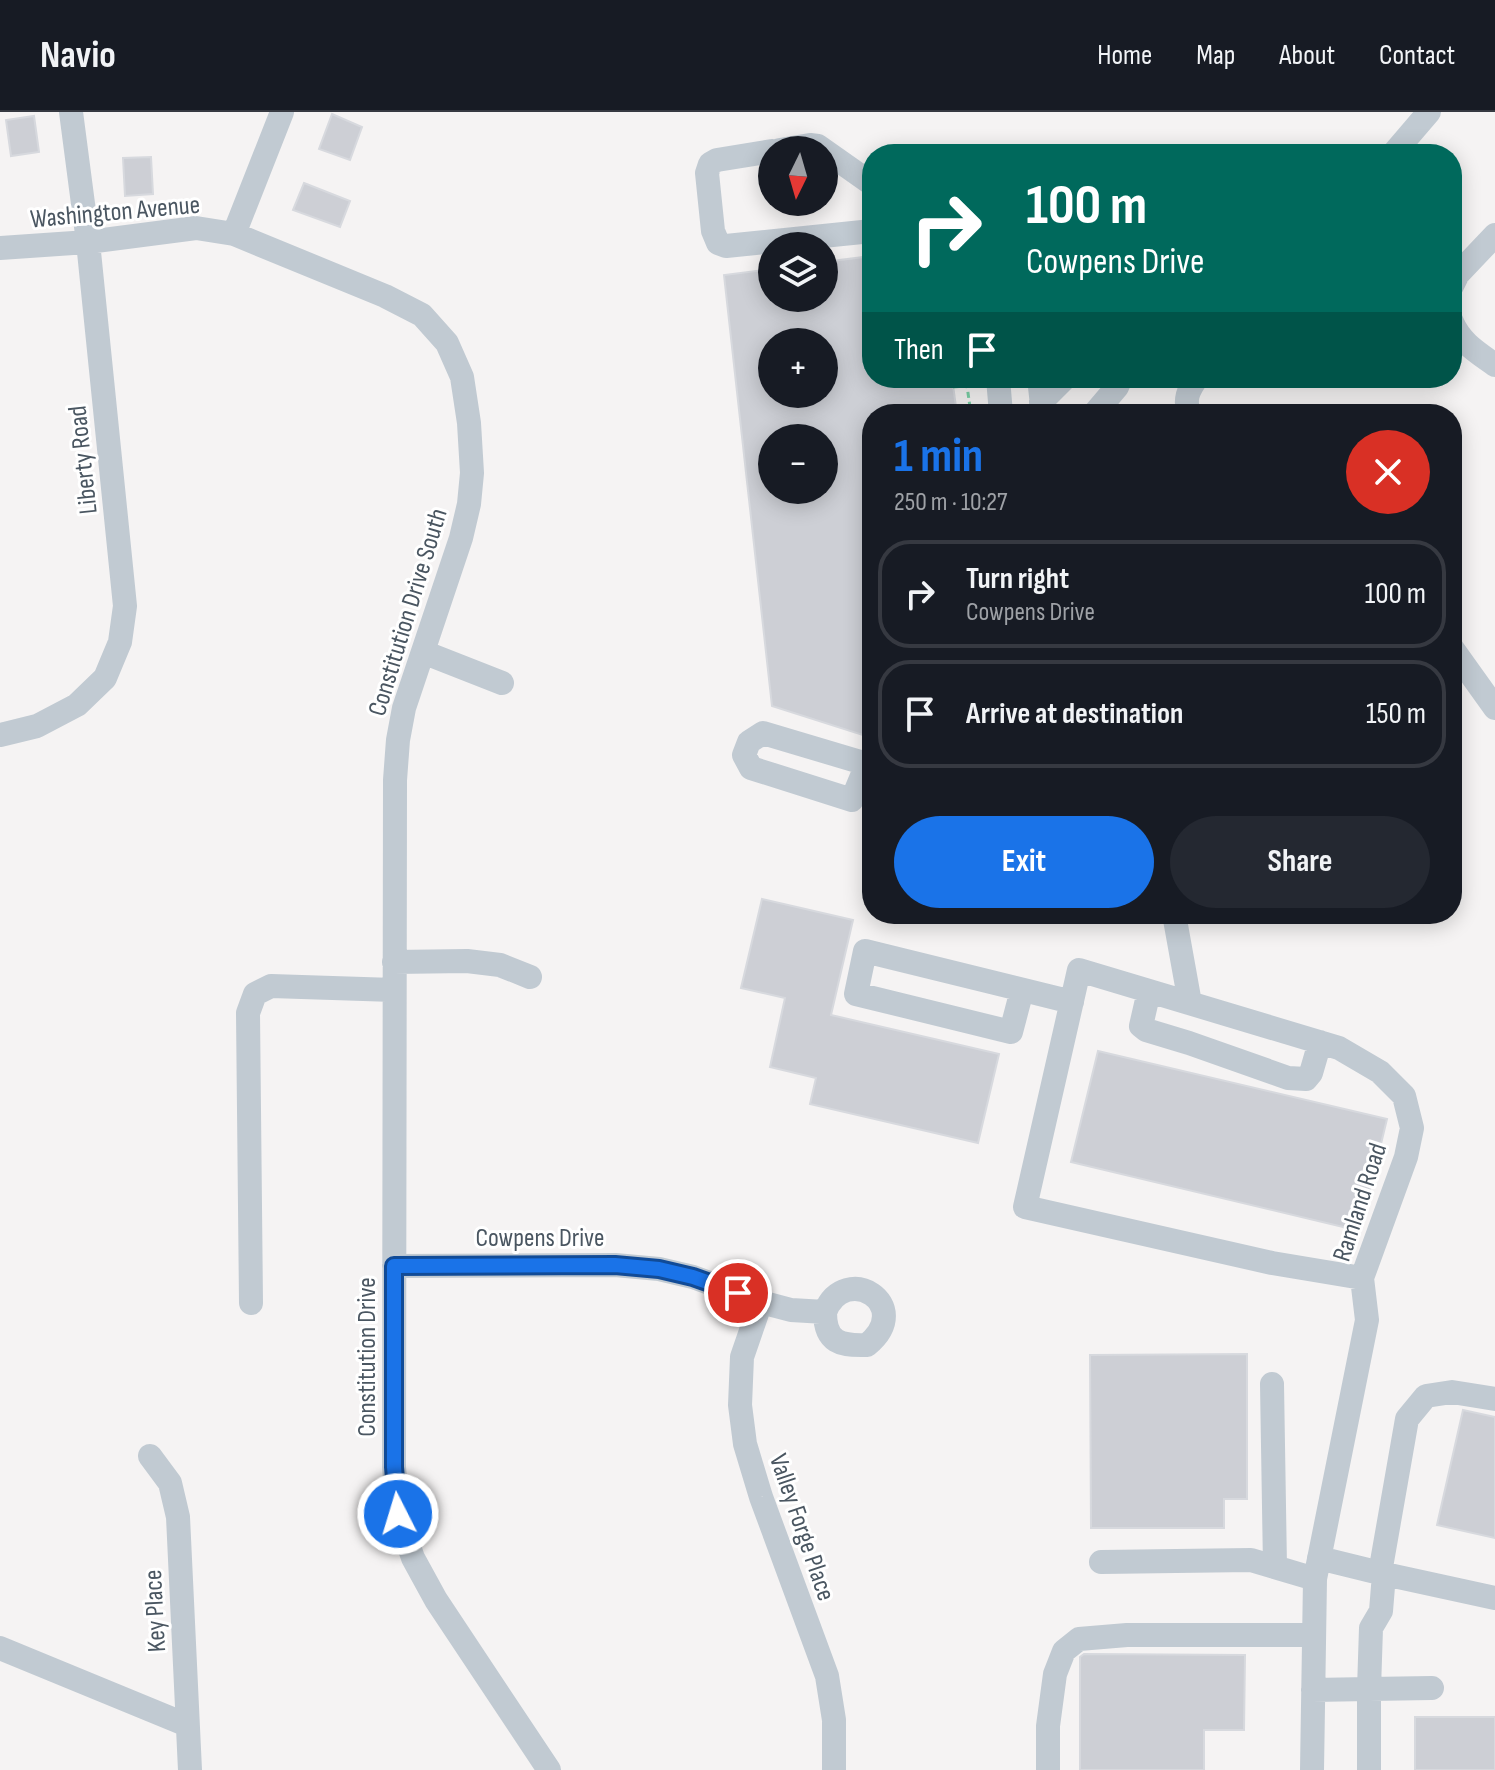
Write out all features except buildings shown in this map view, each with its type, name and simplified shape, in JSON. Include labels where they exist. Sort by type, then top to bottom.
[{"type":"street","name":"Liberty Road","points":[[0,735],[37,726],[77,705],[105,678],[120,642],[125,606],[88,242],[71,112]]},
{"type":"street","points":[[234,234],[282,112]]},
{"type":"street","points":[[1402,144],[1429,112]]},
{"type":"street","points":[[758,153],[710,164],[707,173],[713,231],[718,243],[726,246],[862,232]]},
{"type":"street","points":[[838,160],[862,177]]},
{"type":"street","name":"Washington Avenue","points":[[0,248],[88,242],[196,228],[234,234]]},
{"type":"street","name":"Constitution Drive South","points":[[234,234],[422,315],[447,343],[462,377],[472,473],[469,504],[461,538],[404,708],[398,740],[395,780],[393,1190]]},
{"type":"street","points":[[1462,270],[1495,235]]},
{"type":"street","points":[[1462,340],[1495,365]]},
{"type":"street","points":[[1103,404],[1116,388]]},
{"type":"street","points":[[423,652],[502,683]]},
{"type":"street","points":[[1462,662],[1495,708]]},
{"type":"street","points":[[1176,924],[1190,1003]]},
{"type":"street","points":[[1022,990],[1011,1032],[856,994],[865,951],[1072,1002],[1025,1207],[1272,1263],[1362,1278]]},
{"type":"street","points":[[394,962],[467,961],[500,965],[530,977]]},
{"type":"street","name":"Ramland Road","points":[[1072,1002],[1079,970],[1339,1048],[1380,1072],[1404,1096],[1412,1128],[1406,1157],[1362,1278],[1367,1320],[1317,1568],[1312,1770]]},
{"type":"street","points":[[251,1303],[248,1013],[255,994],[271,986],[394,990]]},
{"type":"street","points":[[1149,991],[1141,1026],[1146,1030],[1288,1078],[1306,1079],[1311,1073],[1320,1042]]},
{"type":"street","name":"Constitution Drive","points":[[393,1190],[394,1467],[398,1514],[413,1558],[436,1600],[549,1770]]},
{"type":"street","name":"Cowpens Drive","points":[[394,1266],[615,1265],[659,1269],[693,1277],[791,1310],[825,1312]]},
{"type":"street","name":"Valley Forge Place","points":[[761,1302],[742,1357],[740,1405],[745,1444],[761,1497],[827,1676],[834,1720],[834,1770]]},
{"type":"street","points":[[1272,1384],[1275,1567]]},
{"type":"street","points":[[1369,1770],[1371,1628],[1381,1611],[1382,1574],[1407,1419],[1426,1396],[1452,1392],[1495,1399]]},
{"type":"street","name":"Key Place","points":[[150,1456],[170,1483],[178,1517],[190,1770]]},
{"type":"street","points":[[1101,1562],[1251,1560],[1275,1567],[1382,1574],[1495,1598]]},
{"type":"street","points":[[1048,1770],[1048,1726],[1055,1674],[1064,1651],[1079,1639],[1127,1635],[1314,1635]]},
{"type":"street","points":[[0,1648],[187,1725]]},
{"type":"street","points":[[1313,1690],[1432,1688]]},
{"type":"route","points":[[398,1514],[394,1467],[394,1266],[615,1265],[659,1269],[738,1293]]}]
